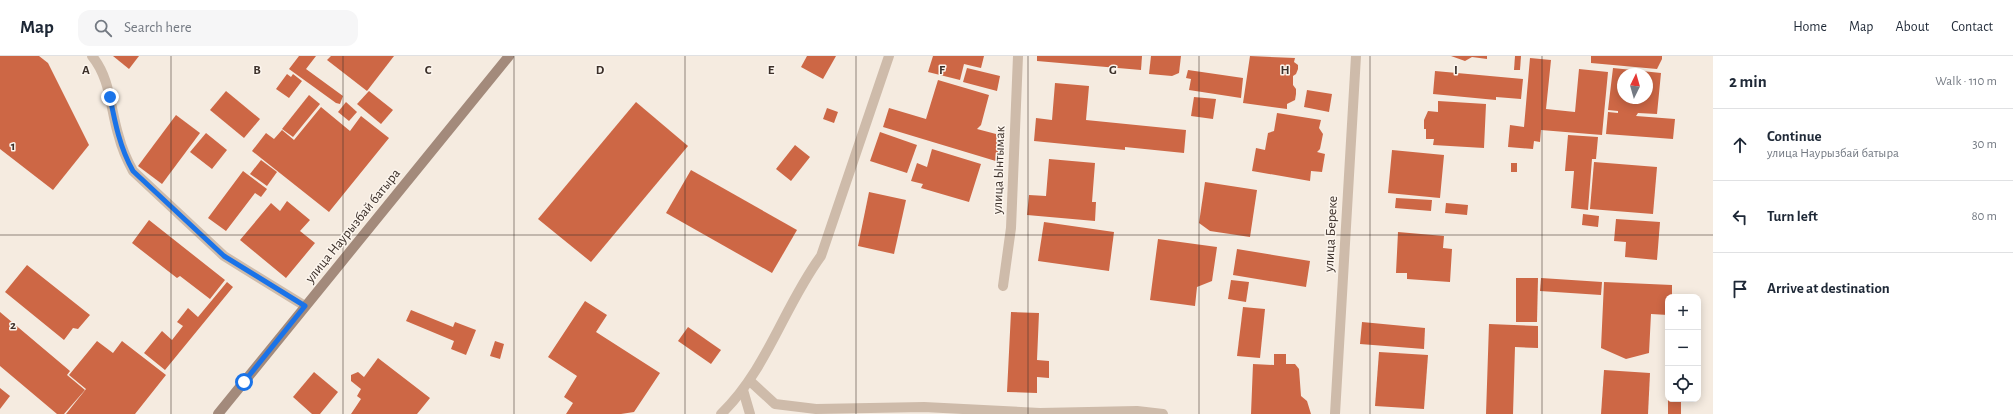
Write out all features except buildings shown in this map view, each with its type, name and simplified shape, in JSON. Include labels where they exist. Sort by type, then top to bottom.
[{"type":"main road","name":"улица Наурызбай батыра","points":[[218,414],[509,56]]},
{"type":"street","points":[[92,56],[102,70],[118,136],[125,156],[133,171],[224,256],[305,306]]},
{"type":"street","points":[[721,414],[750,382],[807,275],[821,256],[889,56]]},
{"type":"street","name":"улица Ынтымак","points":[[1003,286],[1011,228],[1018,56]]},
{"type":"street","name":"улица Береке","points":[[1335,414],[1356,56]]},
{"type":"street","points":[[750,382],[775,404],[816,409],[924,407],[1040,413],[1137,411],[1163,414]]},
{"type":"street","points":[[743,390],[750,414]]},
{"type":"route","points":[[110,97],[118,136],[125,156],[133,171],[224,256],[305,306],[244,382]]}]
